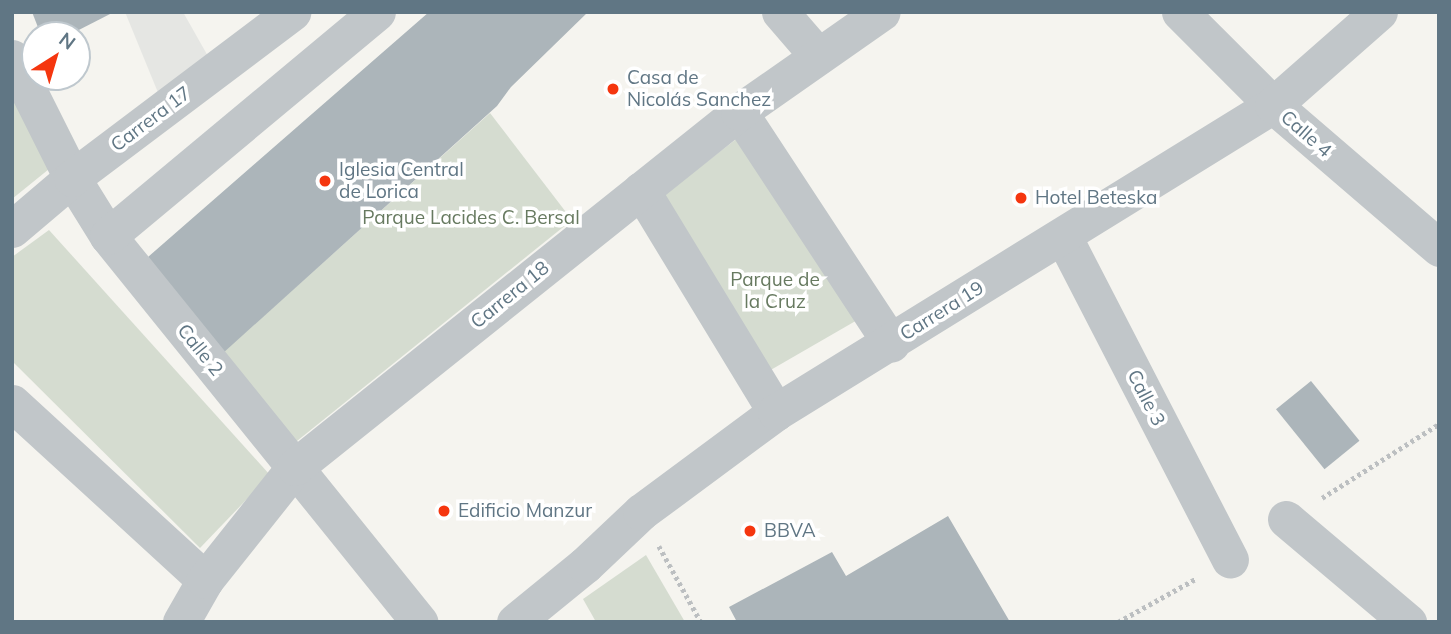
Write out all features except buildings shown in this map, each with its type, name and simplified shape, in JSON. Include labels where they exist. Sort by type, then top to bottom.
[{"type":"street","name":"Carrera 17","points":[[12,229],[72,178],[292,12]]},
{"type":"street","points":[[780,12],[818,56]]},
{"type":"street","name":"Carrera 18","points":[[181,622],[205,580],[295,467],[739,112],[882,12]]},
{"type":"street","name":"Calle 4","points":[[1180,12],[1273,105],[1439,248]]},
{"type":"street","name":"Carrera 19","points":[[515,622],[585,565],[640,512],[776,412],[1273,105],[1379,12]]},
{"type":"street","points":[[108,236],[370,15]]},
{"type":"street","name":"Calle 2","points":[[12,58],[72,178],[108,236],[419,622]]},
{"type":"street","points":[[739,112],[891,343]]},
{"type":"street","points":[[641,190],[776,412]]},
{"type":"street","name":"Calle 3","points":[[1063,236],[1230,559]]},
{"type":"street","points":[[12,402],[205,580]]},
{"type":"street","points":[[1286,519],[1408,622]]},
{"type":"path","points":[[640,512],[701,622]]},
{"type":"shaded area","points":[[125,12],[183,12],[209,58],[159,95]]},
{"type":"green space","points":[[12,79],[54,165],[12,199]]},
{"type":"green space","name":"Parque Lacides C. Bersal","points":[[490,113],[572,220],[292,445],[220,355]]},
{"type":"green space","name":"Parque de la Cruz","points":[[739,137],[859,319],[762,375],[658,199]]},
{"type":"green space","points":[[49,230],[270,475],[200,548],[12,361],[12,257]]},
{"type":"green space","points":[[646,555],[685,622],[596,622],[583,599]]},
{"type":"place","name":"Casa de Nicolás Sanchez","points":[[613,89]]},
{"type":"place","name":"Iglesia Central de Lorica","points":[[325,181]]},
{"type":"place","name":"Hotel Beteska","points":[[1021,198]]},
{"type":"place","name":"Edificio Manzur","points":[[444,511]]},
{"type":"place","name":"BBVA","points":[[750,531]]}]
